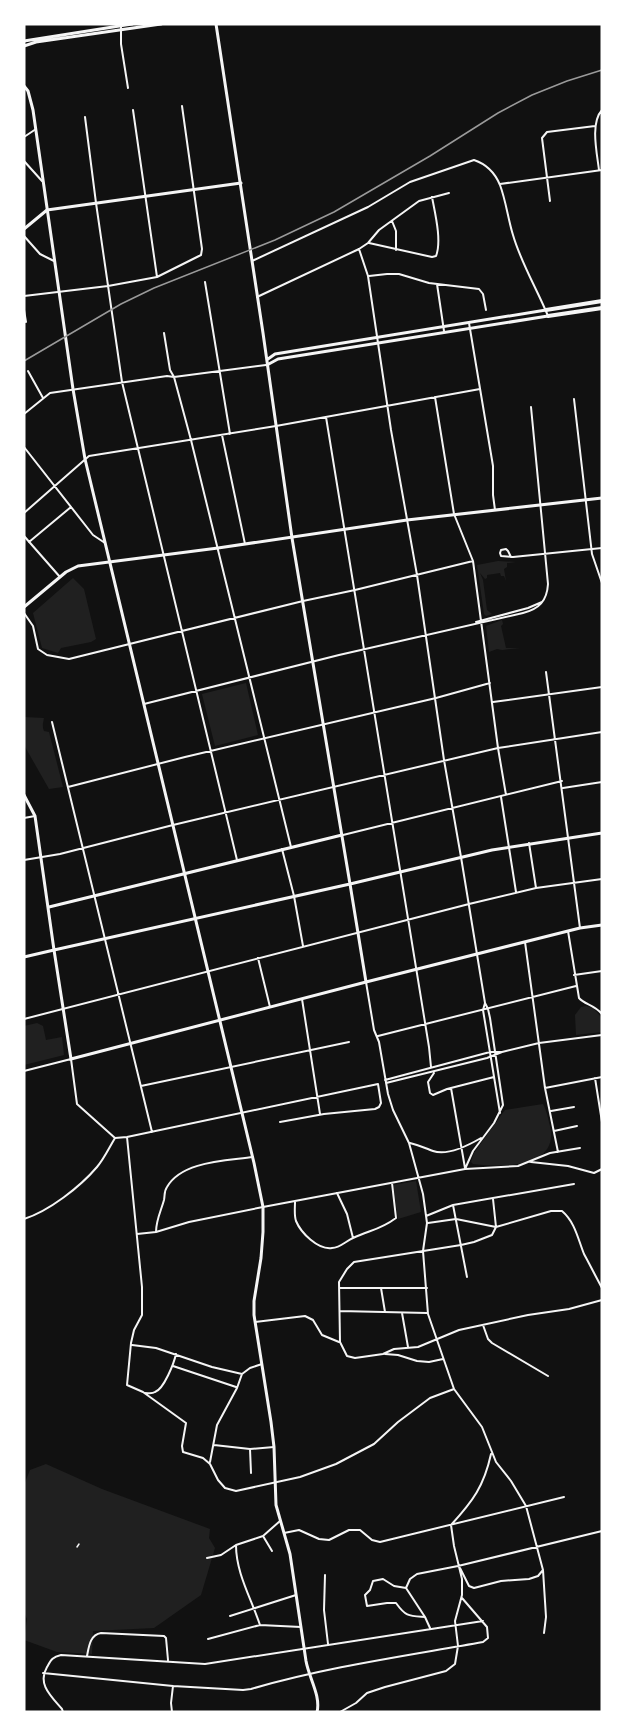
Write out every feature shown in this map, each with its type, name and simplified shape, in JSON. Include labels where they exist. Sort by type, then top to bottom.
[{"type":"highway","points":[[546,310],[602,301]]},
{"type":"highway","points":[[548,316],[602,308]]},
{"type":"main road","points":[[24,46],[132,24]]},
{"type":"main road","points":[[24,41],[121,27],[161,24]]},
{"type":"main road","points":[[216,24],[292,538],[366,982]]},
{"type":"main road","points":[[24,86],[31,101],[36,129],[85,459],[253,1156],[262,1207],[263,1245],[254,1301],[255,1322],[274,1447],[276,1505],[290,1554],[308,1674],[318,1701],[317,1712]]},
{"type":"main road","points":[[24,229],[47,210],[241,183]]},
{"type":"main road","points":[[267,362],[271,355],[275,354],[546,310]]},
{"type":"main road","points":[[267,362],[548,316]]},
{"type":"main road","points":[[24,607],[66,572],[78,566],[292,538],[407,520],[602,498]]},
{"type":"main road","points":[[24,795],[35,816],[71,1059],[416,969],[580,928],[602,925]]},
{"type":"main road","points":[[24,957],[509,846],[602,832]]},
{"type":"main road","points":[[49,907],[342,835]]},
{"type":"street","points":[[121,27],[121,44],[128,88]]},
{"type":"street","points":[[24,296],[108,286],[157,277],[201,255],[182,106]]},
{"type":"street","points":[[133,110],[157,277]]},
{"type":"street","points":[[500,184],[600,170],[595,126],[598,114],[602,110],[602,141]]},
{"type":"street","points":[[85,117],[122,382],[238,860]]},
{"type":"street","points":[[550,201],[542,138],[544,134],[595,126]]},
{"type":"street","points":[[24,137],[36,129]]},
{"type":"street","points":[[252,261],[368,207],[410,182],[474,160],[484,163],[500,184],[513,236],[548,316]]},
{"type":"street","points":[[24,161],[44,183]]},
{"type":"street","points":[[257,297],[359,249],[419,201],[448,193]]},
{"type":"street","points":[[368,243],[436,256],[438,239],[432,197]]},
{"type":"street","points":[[392,221],[396,231],[396,250]]},
{"type":"street","points":[[24,236],[40,254],[55,262]]},
{"type":"street","points":[[359,249],[368,276],[417,574],[444,760],[504,1104],[494,1123],[473,1151],[465,1169]]},
{"type":"street","points":[[368,276],[394,274],[437,284],[481,290],[486,310]]},
{"type":"street","points":[[205,282],[230,434]]},
{"type":"street","points":[[437,284],[444,333]]},
{"type":"street","points":[[24,310],[26,322]]},
{"type":"street","points":[[469,322],[493,466],[495,510]]},
{"type":"street","points":[[164,333],[170,370],[174,377],[191,440],[291,847]]},
{"type":"street","points":[[24,414],[50,393],[167,376],[220,371],[267,362]]},
{"type":"street","points":[[28,371],[43,398]]},
{"type":"street","points":[[24,513],[89,456],[230,434],[480,389]]},
{"type":"street","points":[[435,397],[454,514],[473,561],[506,795]]},
{"type":"street","points":[[574,399],[591,549],[602,583]]},
{"type":"street","points":[[144,704],[472,624],[542,602],[548,587],[531,407]]},
{"type":"street","points":[[326,417],[431,1067]]},
{"type":"street","points":[[222,435],[245,544]]},
{"type":"street","points":[[24,447],[93,535],[105,543]]},
{"type":"street","points":[[29,542],[71,507]]},
{"type":"street","points":[[24,536],[60,577]]},
{"type":"street","points":[[511,557],[602,548]]},
{"type":"street","points":[[24,613],[33,626],[38,648],[47,655],[69,658],[473,561]]},
{"type":"street","points":[[546,672],[580,928]]},
{"type":"street","points":[[68,787],[490,683]]},
{"type":"street","points":[[492,702],[602,687]]},
{"type":"street","points":[[52,722],[152,1132]]},
{"type":"street","points":[[24,860],[82,849],[279,799],[498,748],[602,732]]},
{"type":"street","points":[[342,835],[562,781]]},
{"type":"street","points":[[562,788],[602,782]]},
{"type":"street","points":[[501,796],[516,892]]},
{"type":"street","points":[[24,818],[35,816]]},
{"type":"street","points":[[529,843],[536,888]]},
{"type":"street","points":[[282,849],[303,946]]},
{"type":"street","points":[[24,1019],[516,892],[602,879]]},
{"type":"street","points":[[568,932],[580,999],[595,1006],[602,1014]]},
{"type":"street","points":[[525,942],[545,1088],[558,1152]]},
{"type":"street","points":[[258,958],[270,1007]]},
{"type":"street","points":[[574,975],[602,971]]},
{"type":"street","points":[[366,982],[385,1081],[393,1110],[409,1143],[425,1208],[427,1223],[423,1251],[428,1314],[454,1389],[482,1427],[491,1454],[526,1506],[543,1570],[546,1617],[544,1633]]},
{"type":"street","points":[[377,1036],[576,986]]},
{"type":"street","points":[[302,999],[320,1115]]},
{"type":"street","points":[[485,1003],[483,1010],[500,1113]]},
{"type":"street","points":[[385,1081],[431,1067],[539,1043],[602,1035]]},
{"type":"street","points":[[141,1086],[349,1042]]},
{"type":"street","points":[[385,1081],[433,1071],[490,1054]]},
{"type":"street","points":[[24,1071],[71,1059],[77,1104],[115,1138],[378,1083],[381,1101],[380,1106],[375,1109],[280,1122]]},
{"type":"street","points":[[433,1071],[428,1082],[432,1094],[494,1077]]},
{"type":"street","points":[[545,1088],[602,1077]]},
{"type":"street","points":[[595,1078],[602,1122]]},
{"type":"street","points":[[451,1088],[465,1169]]},
{"type":"street","points":[[551,1111],[574,1107]]},
{"type":"street","points":[[554,1131],[577,1126]]},
{"type":"street","points":[[127,1137],[142,1287],[142,1315],[134,1330],[127,1385],[143,1392],[186,1423],[183,1452],[203,1458],[210,1464],[225,1488],[236,1491],[300,1478],[336,1464],[374,1444],[430,1398],[454,1389]]},
{"type":"street","points":[[409,1143],[437,1152],[461,1147],[483,1137]]},
{"type":"street","points":[[24,1219],[38,1214],[80,1184],[98,1166],[115,1138]]},
{"type":"street","points":[[137,1234],[156,1232],[189,1222],[419,1177],[477,1167],[512,1167],[558,1152],[580,1148]]},
{"type":"street","points":[[156,1232],[157,1216],[164,1199],[165,1189],[174,1178],[192,1167],[253,1156]]},
{"type":"street","points":[[531,1162],[568,1166],[594,1173],[602,1169]]},
{"type":"street","points":[[295,1201],[295,1219],[303,1233],[315,1243],[330,1249],[385,1226],[396,1218],[392,1183]]},
{"type":"street","points":[[426,1215],[453,1205],[574,1184]]},
{"type":"street","points":[[337,1193],[347,1214],[353,1238]]},
{"type":"street","points":[[493,1199],[496,1227],[492,1235],[461,1245],[354,1262],[339,1282],[340,1342],[347,1356],[355,1358],[383,1354],[394,1348],[418,1347],[459,1330],[569,1309],[602,1300]]},
{"type":"street","points":[[453,1205],[467,1277]]},
{"type":"street","points":[[427,1223],[456,1219],[496,1227],[551,1211],[562,1211],[569,1217],[602,1288]]},
{"type":"street","points":[[381,1287],[386,1312]]},
{"type":"street","points":[[340,1288],[427,1288]]},
{"type":"street","points":[[340,1311],[428,1314]]},
{"type":"street","points":[[402,1312],[408,1347]]},
{"type":"street","points":[[255,1322],[305,1316],[313,1320],[322,1335],[340,1342]]},
{"type":"street","points":[[483,1325],[492,1343],[548,1376]]},
{"type":"street","points":[[132,1345],[156,1348],[212,1367],[242,1374]]},
{"type":"street","points":[[143,1392],[154,1393],[159,1390],[173,1366],[176,1354]]},
{"type":"street","points":[[383,1354],[398,1355],[417,1361],[429,1362],[443,1359]]},
{"type":"street","points":[[210,1464],[220,1418],[242,1374],[262,1364]]},
{"type":"street","points":[[173,1366],[237,1388]]},
{"type":"street","points":[[213,1445],[250,1449],[274,1447]]},
{"type":"street","points":[[250,1449],[250,1473]]},
{"type":"street","points":[[451,1525],[467,1508],[482,1486],[491,1454]]},
{"type":"street","points":[[284,1533],[299,1530],[319,1539],[329,1540],[349,1530],[360,1530],[372,1540],[380,1542],[564,1497]]},
{"type":"street","points":[[207,1558],[221,1555],[236,1545],[263,1536],[280,1521]]},
{"type":"street","points":[[339,1712],[356,1703],[367,1693],[446,1671],[454,1664],[458,1646],[454,1625],[462,1598],[462,1579],[451,1525]]},
{"type":"street","points":[[406,1588],[410,1579],[417,1574],[602,1531]]},
{"type":"street","points":[[263,1536],[272,1551]]},
{"type":"street","points":[[236,1545],[238,1568],[260,1625]]},
{"type":"street","points":[[458,1566],[469,1586],[474,1588],[501,1581],[529,1579],[538,1576],[543,1570]]},
{"type":"street","points":[[325,1575],[324,1610],[328,1644]]},
{"type":"street","points":[[425,1617],[409,1616],[396,1603],[367,1606],[365,1595],[370,1590],[373,1581],[383,1580],[394,1586],[406,1588],[425,1617],[430,1628]]},
{"type":"street","points":[[230,1616],[296,1595]]},
{"type":"street","points":[[44,1672],[173,1686],[243,1690],[308,1674],[483,1642],[488,1638],[487,1627],[462,1598]]},
{"type":"street","points":[[63,1712],[45,1689],[43,1680],[44,1672],[52,1658],[61,1655],[205,1664],[483,1621]]},
{"type":"street","points":[[208,1639],[260,1625],[301,1627]]},
{"type":"street","points":[[87,1656],[96,1634],[164,1636],[168,1661]]},
{"type":"street","points":[[172,1712],[173,1686]]},
{"type":"shaded area","points":[[498,561],[516,562],[507,563],[504,569],[506,581],[500,573],[487,575],[485,579],[480,573],[487,610],[492,614],[486,616],[477,565]]},
{"type":"shaded area","points":[[73,578],[84,589],[96,639],[61,648],[58,653],[42,648],[33,613]]},
{"type":"shaded area","points":[[502,620],[501,626],[506,648],[520,648],[497,649],[489,652],[486,626]]},
{"type":"shaded area","points":[[246,683],[258,735],[215,746],[202,694]]},
{"type":"shaded area","points":[[24,717],[44,718],[43,729],[49,732],[63,787],[49,789],[24,745]]},
{"type":"shaded area","points":[[581,1007],[593,1008],[602,1018],[602,1032],[576,1035],[575,1015]]},
{"type":"shaded area","points":[[37,1023],[43,1026],[46,1040],[62,1037],[64,1055],[24,1065],[24,1026]]},
{"type":"shaded area","points":[[543,1104],[550,1126],[551,1140],[546,1150],[537,1158],[511,1165],[484,1165],[471,1162],[474,1153],[505,1110]]},
{"type":"shaded area","points":[[416,1181],[421,1212],[398,1219],[393,1185]]},
{"type":"shaded area","points":[[46,1464],[102,1489],[210,1529],[209,1538],[215,1548],[201,1595],[154,1628],[93,1631],[92,1654],[57,1652],[24,1640],[27,1619],[24,1612],[24,1485],[30,1470]]},
{"type":"railway","points":[[24,361],[121,304],[154,288],[275,240],[334,212],[498,113],[532,95],[602,70]]}]
